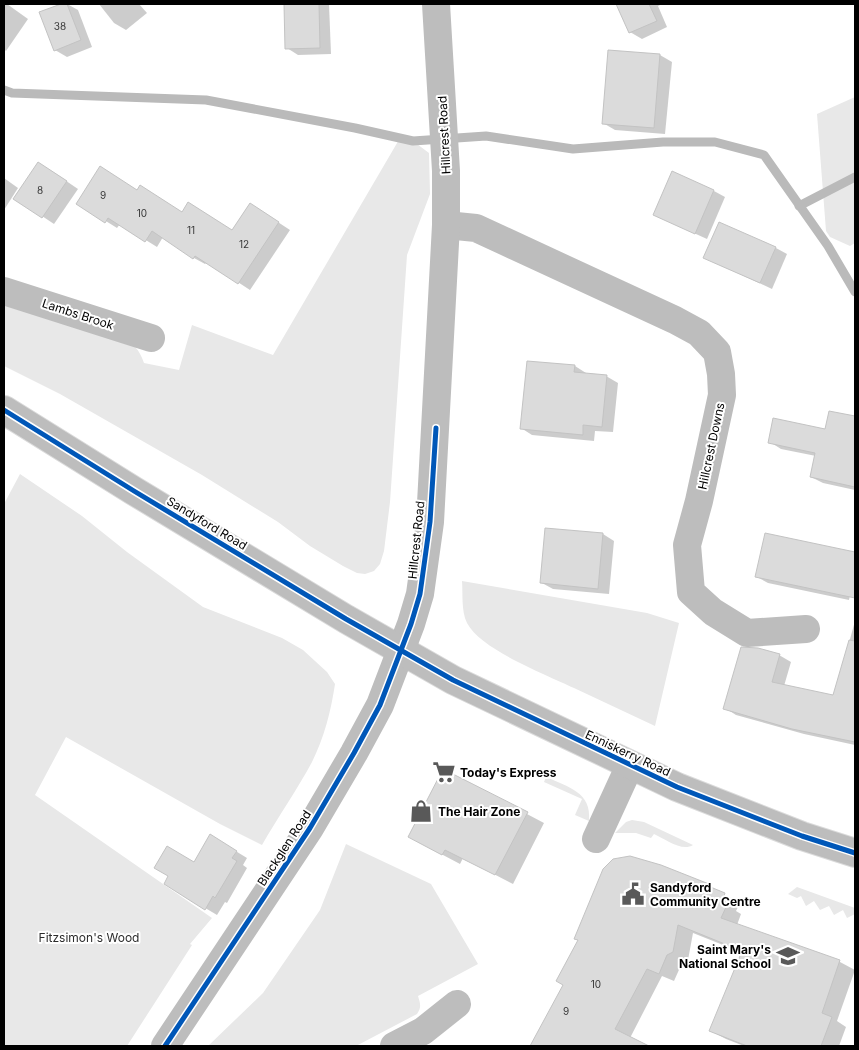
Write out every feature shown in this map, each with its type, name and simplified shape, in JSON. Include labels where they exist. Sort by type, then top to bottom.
[{"type":"street","name":"Hillcrest Road","points":[[401,651],[420,594],[430,522],[446,225],[446,171],[436,4]]},
{"type":"street","name":"Hillcrest Downs","points":[[446,225],[476,228],[675,320],[699,333],[717,352],[722,395],[699,501],[687,545],[691,592],[713,612],[747,633],[806,629]]},
{"type":"street","name":"Lambs Brook","points":[[4,291],[151,338]]},
{"type":"street","name":"Sandyford Road","points":[[4,410],[134,491],[401,651]]},
{"type":"street","name":"Enniskerry Road","points":[[401,651],[453,680],[678,787],[802,836],[855,853]]},
{"type":"street","name":"Blackglen Road","points":[[165,1046],[310,828],[354,754],[380,705],[401,651]]},
{"type":"street","points":[[596,839],[630,765]]},
{"type":"street","points":[[394,1046],[423,1031],[457,1004]]},
{"type":"green space","points":[[855,97],[855,243],[850,246],[830,237],[826,231],[817,114]]},
{"type":"green space","points":[[400,138],[413,141],[429,153],[430,194],[407,255],[390,502],[384,551],[380,564],[374,571],[365,574],[357,573],[343,566],[310,546],[278,522],[202,475],[60,394],[4,366],[4,305],[120,338],[135,347],[144,363],[179,370],[192,325],[273,355]]},
{"type":"green space","name":"Fitzsimon's Wood","points":[[20,474],[82,516],[127,552],[203,607],[282,638],[303,650],[327,672],[335,684],[326,724],[312,762],[262,845],[220,824],[66,737],[35,795],[212,918],[190,944],[192,945],[127,1046],[4,1046],[4,504]]},
{"type":"green space","points":[[462,581],[647,613],[679,623],[655,726],[532,669],[486,643],[475,633],[465,618]]},
{"type":"green space","points":[[546,777],[570,788],[583,797],[589,811],[589,821],[575,815],[582,799],[544,782]]},
{"type":"green space","points":[[632,820],[644,822],[693,845],[689,847],[679,846],[654,834],[651,838],[636,833],[615,833],[626,822]]},
{"type":"green space","points":[[346,844],[431,884],[478,964],[418,996],[420,1007],[417,1014],[356,1046],[208,1046],[263,993],[320,910]]},
{"type":"green space","points":[[797,887],[855,908],[855,914],[847,918],[843,910],[834,915],[829,906],[820,910],[814,901],[806,906],[801,896],[797,898],[788,894]]},
{"type":"building","points":[[61,4],[67,4],[81,40],[54,51],[39,12]]},
{"type":"building","points":[[284,4],[319,4],[320,48],[285,49]]},
{"type":"building","points":[[616,4],[649,4],[657,21],[629,33]]},
{"type":"building","points":[[608,50],[660,54],[654,128],[602,124]]},
{"type":"building","points":[[38,162],[67,181],[42,218],[13,199]]},
{"type":"building","points":[[100,166],[137,190],[140,185],[182,212],[188,202],[232,230],[250,203],[279,222],[238,284],[195,256],[193,259],[152,231],[145,242],[108,218],[105,223],[76,204]]},
{"type":"building","points":[[672,171],[714,190],[695,234],[653,215]]},
{"type":"building","points":[[719,222],[776,247],[760,283],[703,258]]},
{"type":"building","points":[[527,361],[575,365],[574,372],[607,375],[602,427],[583,425],[583,435],[520,429]]},
{"type":"building","points":[[829,411],[855,416],[855,487],[810,477],[815,453],[768,443],[773,418],[825,429]]},
{"type":"building","points":[[545,528],[603,533],[598,589],[540,583]]},
{"type":"building","points":[[765,533],[855,552],[855,598],[755,577]]},
{"type":"building","points":[[849,640],[855,641],[855,742],[792,729],[723,709],[741,647],[758,648],[780,654],[772,682],[833,695]]},
{"type":"building","points":[[443,769],[528,812],[495,875],[445,850],[442,855],[408,837]]},
{"type":"building","points":[[210,834],[237,851],[232,858],[237,861],[215,898],[213,896],[205,910],[164,884],[168,876],[154,868],[167,846],[194,862]]},
{"type":"building","points":[[630,856],[661,865],[709,884],[708,886],[725,893],[722,902],[727,905],[721,918],[840,960],[822,1013],[832,1017],[821,1046],[747,1046],[709,1031],[742,951],[678,925],[673,952],[667,955],[659,974],[647,969],[615,1029],[649,1046],[530,1046],[563,985],[556,981],[578,940],[574,939],[603,869],[613,859]]},
{"type":"waterway","points":[[4,90],[12,93],[206,100],[413,141],[486,136],[573,149],[663,142],[715,142],[764,155],[828,246],[855,292]]},
{"type":"waterway","points":[[799,206],[855,177]]},
{"type":"cycle path","points":[[4,410],[346,619],[453,680],[677,787],[802,836],[855,853]]},
{"type":"cycle path","points":[[165,1046],[310,828],[380,705],[411,624],[420,594],[430,522],[436,428]]},
{"type":"place","name":"Today's Express","points":[[444,772]]},
{"type":"place","name":"The Hair Zone","points":[[421,811]]},
{"type":"place","name":"Sandyford Community Centre","points":[[633,894]]},
{"type":"place","name":"Saint Mary's National School","points":[[788,956]]}]
